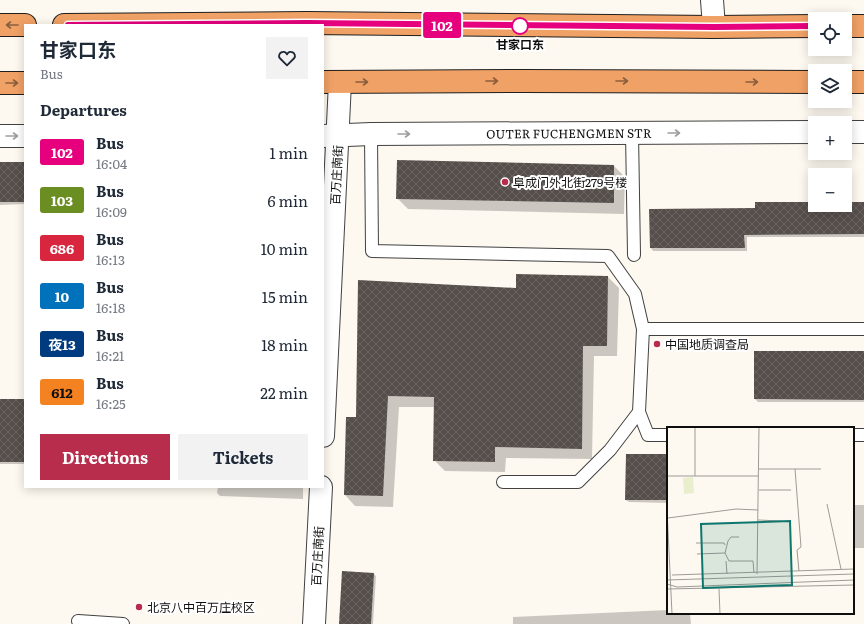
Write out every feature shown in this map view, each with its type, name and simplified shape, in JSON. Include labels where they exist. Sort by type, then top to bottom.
[{"type":"highway","points":[[186,24],[307,23],[714,27],[808,26]]},
{"type":"highway","points":[[0,26],[24,25]]},
{"type":"highway","points":[[852,26],[864,26]]},
{"type":"highway","points":[[331,82],[808,82]]},
{"type":"highway","points":[[852,82],[864,82]]},
{"type":"highway","points":[[0,83],[24,83]]},
{"type":"street","points":[[712,0],[714,27]]},
{"type":"street","name":"百万庄南街","points":[[324,393],[331,82]]},
{"type":"street","name":"OUTER FUCHENGMEN STR","points":[[330,136],[371,134],[808,132]]},
{"type":"street","points":[[852,132],[864,132]]},
{"type":"street","points":[[0,136],[24,136]]},
{"type":"street","name":"百万庄南街","points":[[314,624],[320,488]]},
{"type":"lane","points":[[632,133],[634,255]]},
{"type":"lane","points":[[371,134],[372,251],[608,256],[635,294],[643,329],[639,412],[648,435],[667,435]]},
{"type":"lane","points":[[643,329],[864,328]]},
{"type":"lane","points":[[503,482],[578,482],[610,450],[639,412]]},
{"type":"lane","points":[[78,621],[123,624]]},
{"type":"building","name":"阜成门外北街279号楼","points":[[397,160],[614,165],[614,203],[396,199]]},
{"type":"building","points":[[0,162],[24,162],[24,202],[0,202]]},
{"type":"building","points":[[755,202],[808,202],[808,212],[852,212],[852,202],[864,202],[864,234],[744,235],[745,248],[650,248],[649,209],[755,208]]},
{"type":"building","points":[[516,274],[608,276],[607,346],[583,346],[582,449],[495,447],[495,462],[433,461],[434,397],[388,396],[383,496],[344,495],[346,417],[356,417],[358,280],[516,288]]},
{"type":"building","points":[[754,351],[864,351],[864,400],[754,399]]},
{"type":"building","points":[[0,399],[24,399],[24,462],[0,462]]},
{"type":"building","points":[[626,454],[667,454],[667,500],[625,500]]},
{"type":"building","points":[[342,571],[374,573],[371,624],[339,624]]},
{"type":"bus line","name":"102","points":[[188,24],[307,23],[714,27],[808,26]]},
{"type":"place","name":"甘家口东","points":[[520,26]]},
{"type":"place","name":"阜成门外北街279号楼","points":[[505,182]]},
{"type":"place","name":"中国地质调查局","points":[[657,344]]},
{"type":"place","name":"北京八中百万庄校区","points":[[139,607]]}]
